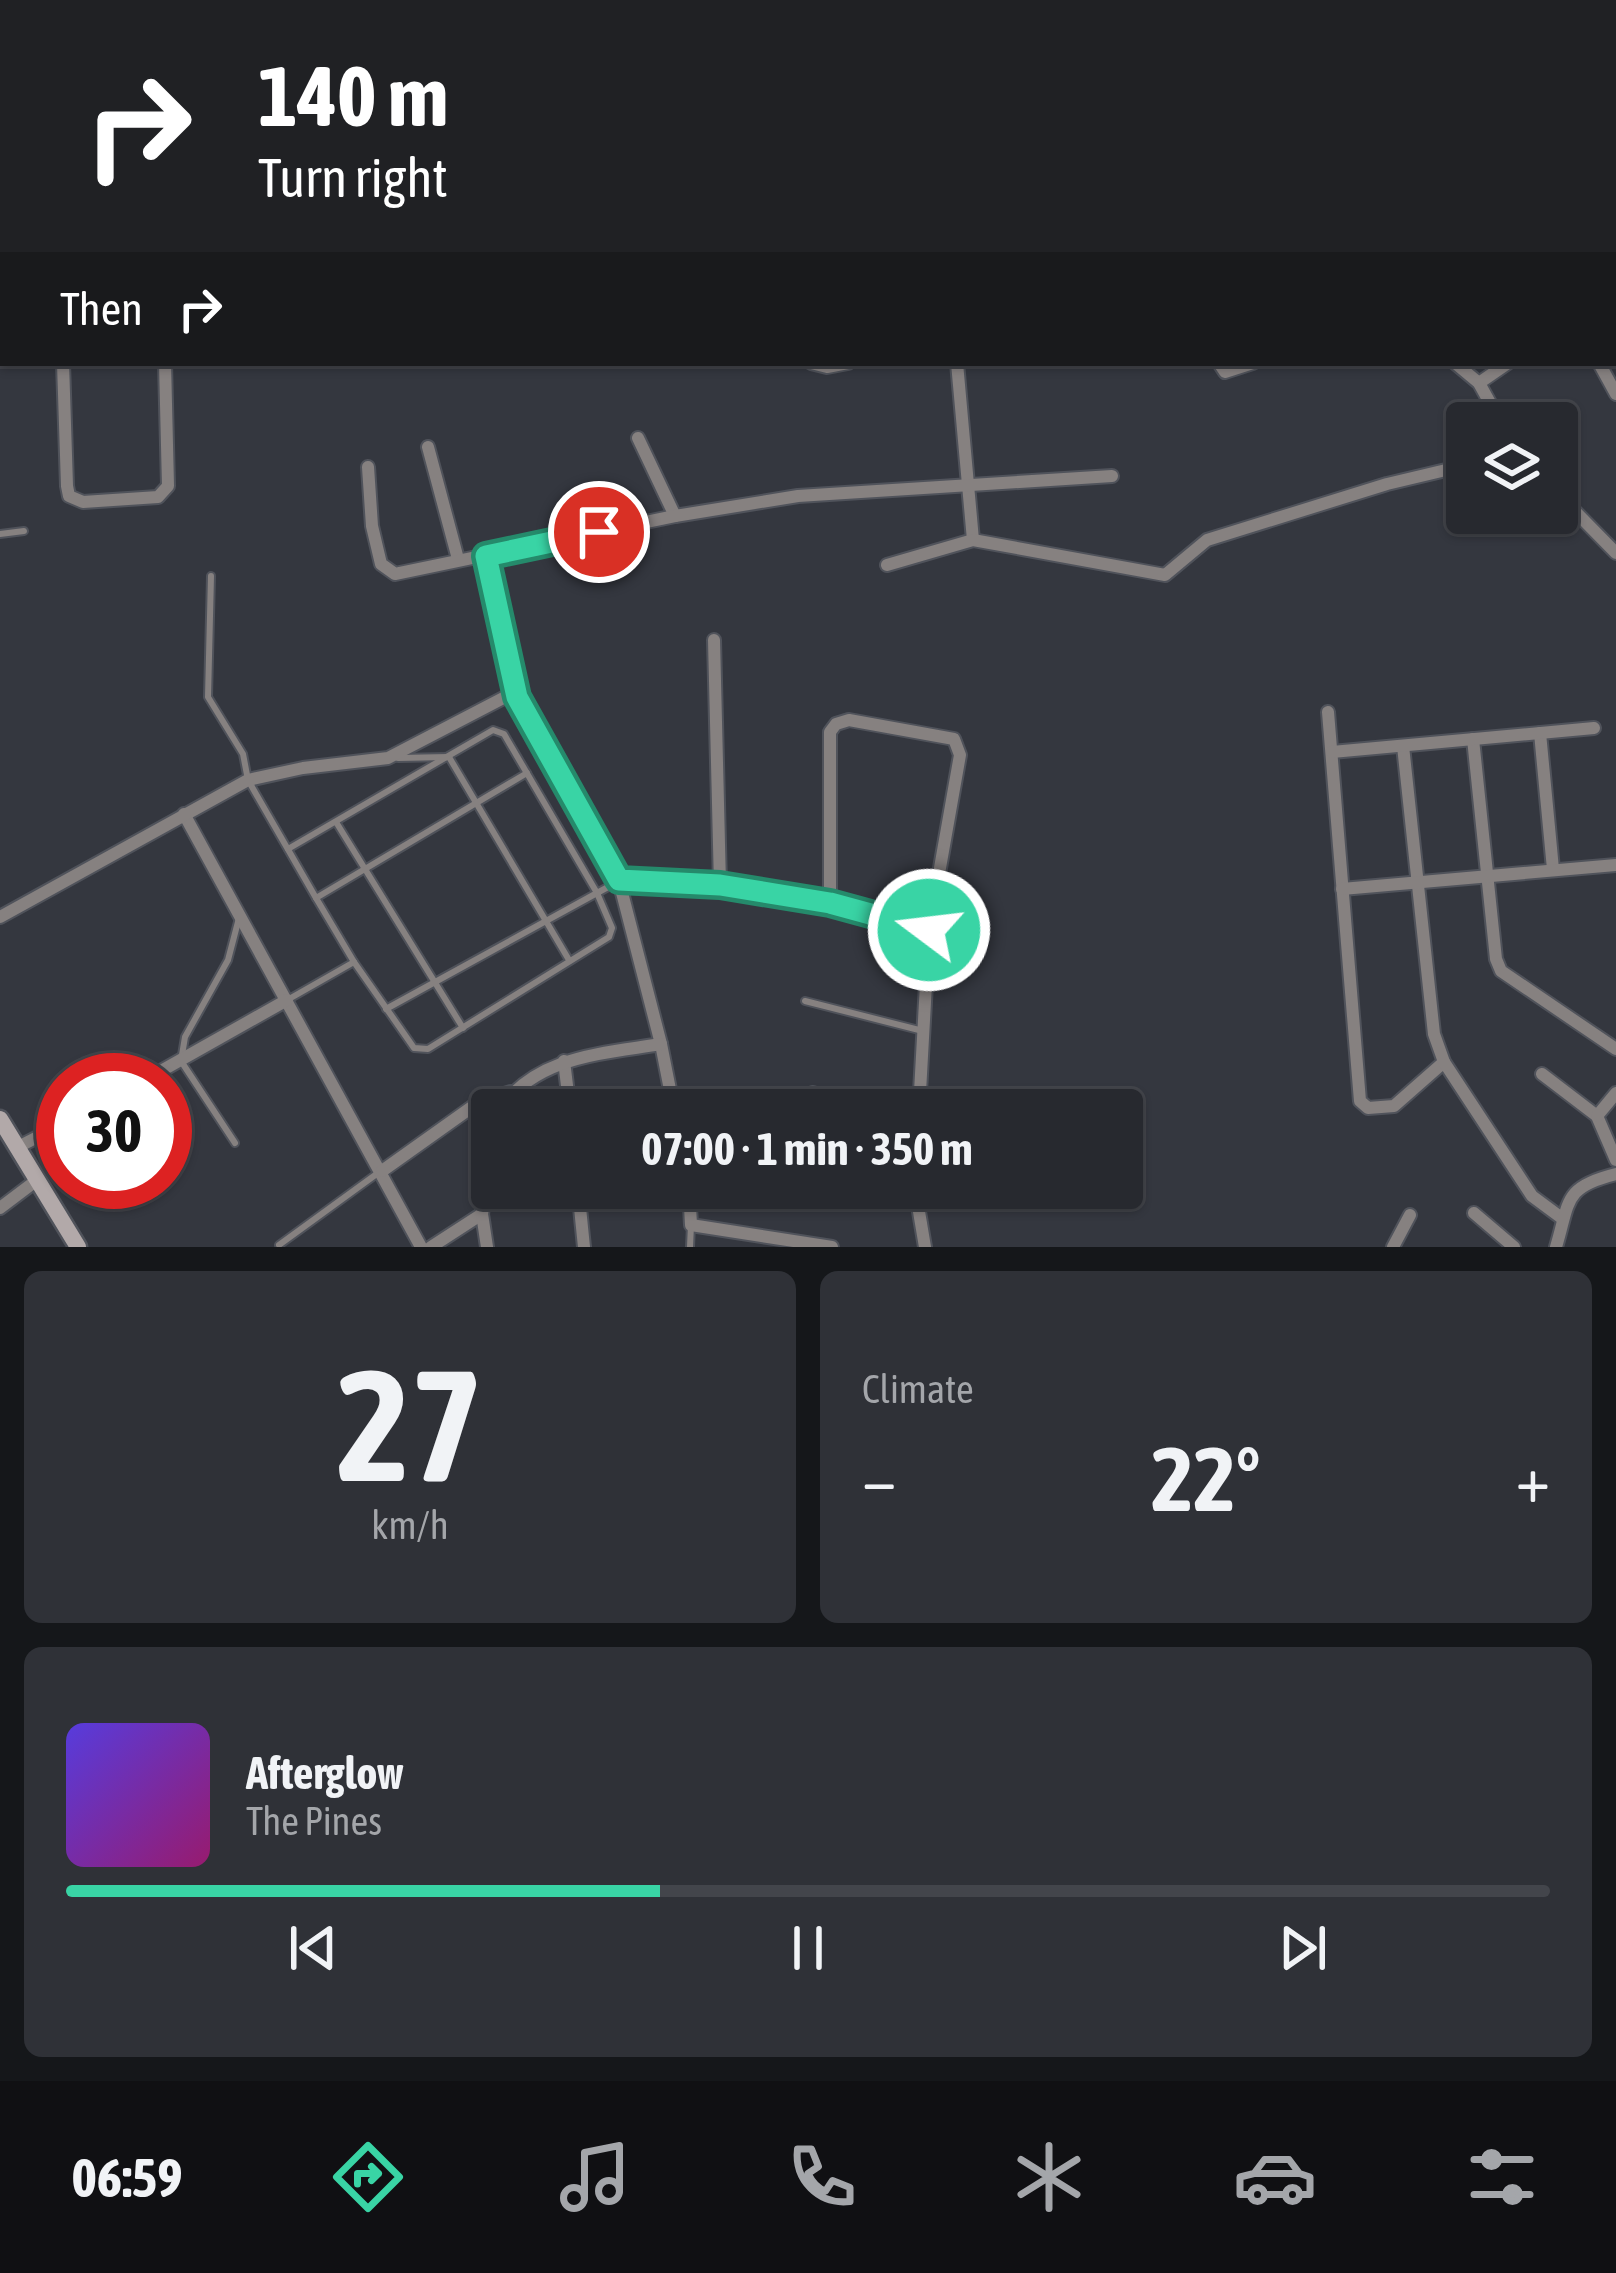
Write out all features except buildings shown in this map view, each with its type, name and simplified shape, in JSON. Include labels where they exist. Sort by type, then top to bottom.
[{"type":"main road","points":[[0,1119],[36,1177]]},
{"type":"main road","points":[[55,1209],[78,1247]]},
{"type":"street","points":[[63,366],[67,486],[70,496],[83,502],[158,497],[168,486],[166,366]]},
{"type":"street","points":[[956,366],[974,539]]},
{"type":"street","points":[[1459,366],[1479,383],[1489,402]]},
{"type":"street","points":[[1479,383],[1504,366]]},
{"type":"street","points":[[1601,366],[1616,394]]},
{"type":"street","points":[[638,438],[674,517]]},
{"type":"street","points":[[428,447],[458,560]]},
{"type":"street","points":[[368,467],[372,526],[381,564],[395,574],[798,496],[1112,476]]},
{"type":"street","points":[[886,565],[974,539],[1165,575],[1207,540],[1446,470]]},
{"type":"street","points":[[1578,515],[1616,554]]},
{"type":"street","points":[[486,556],[517,697],[619,880],[670,1089]]},
{"type":"street","points":[[714,640],[720,885]]},
{"type":"street","points":[[0,917],[248,780],[388,758],[508,694],[517,697]]},
{"type":"street","points":[[1328,712],[1360,1101],[1380,1110],[1394,1106],[1444,1062]]},
{"type":"street","points":[[830,903],[830,732],[836,724],[849,720],[954,740],[960,755],[929,930],[920,1089]]},
{"type":"street","points":[[1332,752],[1594,728]]},
{"type":"street","points":[[1540,733],[1553,868]]},
{"type":"street","points":[[1473,739],[1501,971],[1616,1049]]},
{"type":"street","points":[[1403,746],[1431,1016],[1444,1062],[1532,1196],[1563,1219]]},
{"type":"street","points":[[184,814],[421,1247]]},
{"type":"street","points":[[1342,889],[1616,865]]},
{"type":"street","points":[[619,880],[720,885],[830,903],[929,930]]},
{"type":"street","points":[[192,1054],[287,1000]]},
{"type":"street","points":[[516,1089],[533,1074],[564,1061],[662,1044]]},
{"type":"street","points":[[564,1061],[567,1089]]},
{"type":"street","points":[[1542,1075],[1597,1116],[1616,1160]]},
{"type":"street","points":[[1597,1116],[1616,1093]]},
{"type":"street","points":[[382,1171],[471,1108]]},
{"type":"street","points":[[19,1147],[36,1138]]},
{"type":"street","points":[[1556,1247],[1568,1198],[1576,1189],[1616,1174]]},
{"type":"street","points":[[0,1208],[36,1181]]},
{"type":"street","points":[[483,1209],[487,1247]]},
{"type":"street","points":[[580,1209],[584,1247]]},
{"type":"street","points":[[690,1209],[691,1226],[832,1247]]},
{"type":"street","points":[[916,1209],[925,1247]]},
{"type":"street","points":[[1474,1213],[1514,1247]]},
{"type":"street","points":[[431,1247],[482,1214]]},
{"type":"street","points":[[1393,1247],[1410,1215]]},
{"type":"lane","points":[[0,534],[24,531]]},
{"type":"lane","points":[[211,576],[208,697],[213,710],[244,754],[248,780],[316,898],[354,962],[415,1048],[421,1050],[463,1028],[611,935],[597,893],[500,730],[288,849]]},
{"type":"lane","points":[[388,758],[449,757]]},
{"type":"lane","points":[[449,757],[570,961]]},
{"type":"lane","points":[[316,898],[526,773]]},
{"type":"lane","points":[[336,822],[463,1028]]},
{"type":"lane","points":[[386,1009],[619,880]]},
{"type":"lane","points":[[182,1053],[185,1037],[228,960],[241,913]]},
{"type":"lane","points":[[287,1000],[354,962]]},
{"type":"lane","points":[[805,1001],[923,1031]]},
{"type":"lane","points":[[192,1077],[235,1143]]},
{"type":"lane","points":[[279,1245],[382,1171]]},
{"type":"lane","points":[[690,1247],[691,1226]]},
{"type":"route","points":[[599,532],[486,556],[517,697],[619,880],[720,885],[830,903],[929,930]]}]
